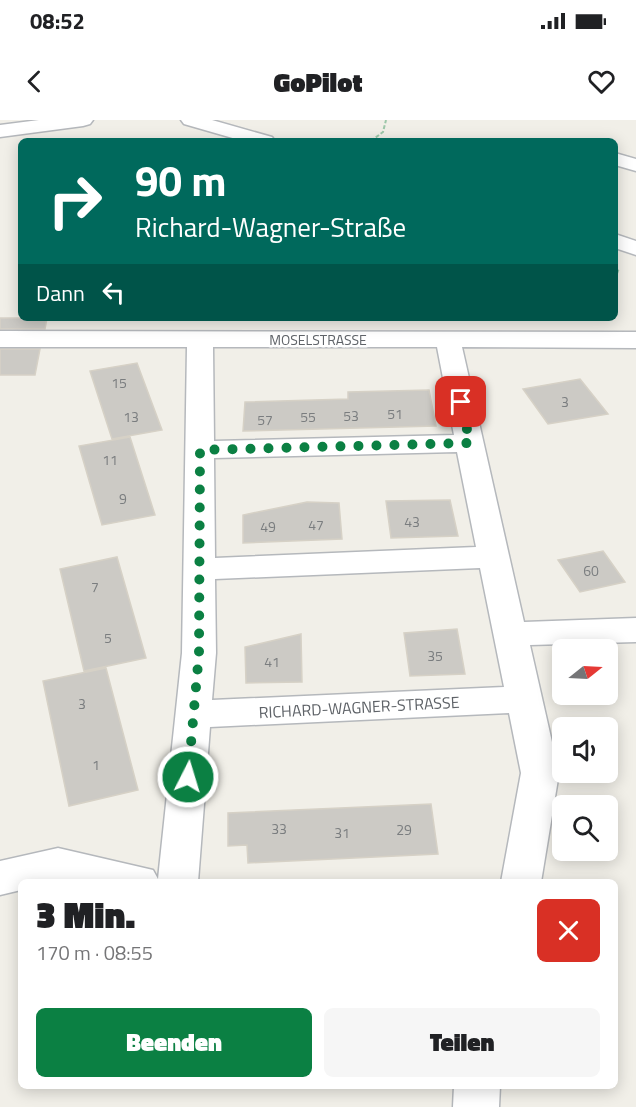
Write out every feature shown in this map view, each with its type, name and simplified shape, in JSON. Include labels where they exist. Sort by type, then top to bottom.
[{"type":"street","points":[[0,131],[83,120]]},
{"type":"street","points":[[191,120],[254,138]]},
{"type":"street","points":[[618,160],[636,165]]},
{"type":"street","points":[[618,243],[636,248]]},
{"type":"street","name":"MOSELSTRASSE","points":[[0,339],[128,329],[200,340],[636,340]]},
{"type":"street","points":[[178,879],[199,653],[200,340]]},
{"type":"street","points":[[448,340],[540,773],[522,879]]},
{"type":"street","points":[[200,450],[470,443]]},
{"type":"street","points":[[200,569],[494,557]]},
{"type":"street","points":[[511,634],[636,630]]},
{"type":"street","name":"RICHARD-WAGNER-STRASSE","points":[[194,714],[524,699]]},
{"type":"street","points":[[0,878],[58,865],[125,879]]},
{"type":"street","points":[[476,1089],[476,1107]]},
{"type":"path","points":[[375,138],[383,132],[386,120]]},
{"type":"building","points":[[0,318],[18,318],[18,321],[46,321],[45,329],[0,329]]},
{"type":"building","points":[[0,349],[40,349],[35,375],[0,375]]},
{"type":"building","points":[[137,363],[162,430],[112,439],[90,371]]},
{"type":"building","points":[[580,379],[608,414],[548,424],[523,389]]},
{"type":"building","points":[[429,390],[436,426],[243,431],[245,402],[348,399],[348,392]]},
{"type":"building","points":[[130,437],[155,515],[102,525],[79,446]]},
{"type":"building","points":[[450,500],[458,536],[391,538],[386,501]]},
{"type":"building","points":[[307,502],[339,503],[342,539],[243,543],[243,515]]},
{"type":"building","points":[[603,551],[625,582],[580,592],[558,560]]},
{"type":"building","points":[[117,557],[146,658],[84,671],[60,569]]},
{"type":"building","points":[[457,629],[465,674],[410,676],[404,633]]},
{"type":"building","points":[[301,634],[302,682],[246,683],[245,647]]},
{"type":"building","points":[[106,668],[138,790],[69,806],[43,681]]},
{"type":"building","points":[[431,804],[438,854],[248,863],[247,845],[228,846],[228,813]]},
{"type":"route","points":[[188,777],[199,653],[200,450],[470,443],[461,402]]}]
